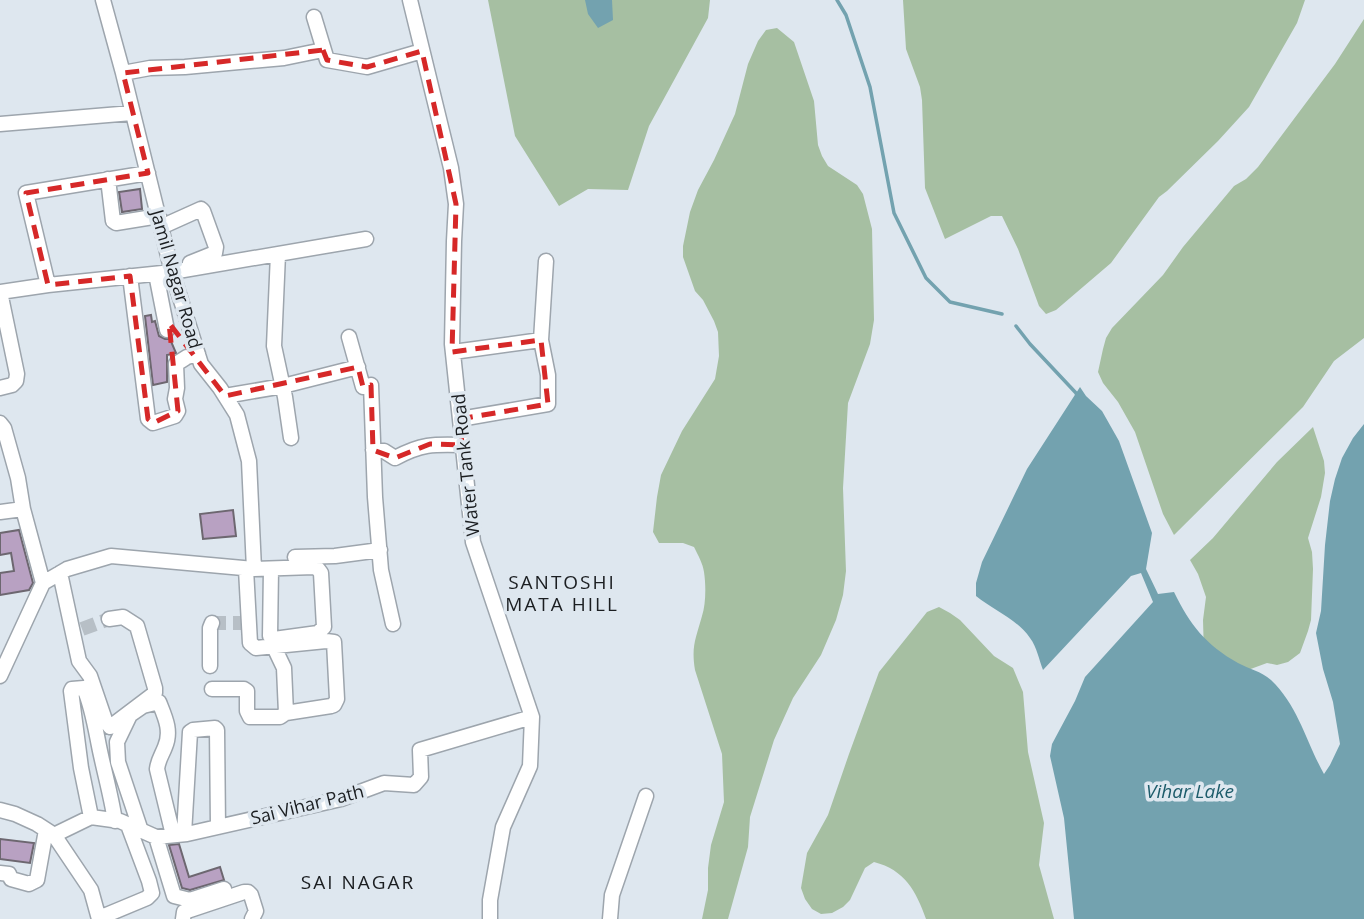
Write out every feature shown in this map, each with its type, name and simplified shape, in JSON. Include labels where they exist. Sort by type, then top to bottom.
[{"type":"street","name":"Jamil Nagar Road","points":[[103,0],[172,270],[201,364],[237,415],[249,461],[250,569],[245,623],[250,643],[256,648],[274,647]]},
{"type":"street","name":"Water Tank Road","points":[[410,0],[451,168],[456,204],[453,352],[472,542],[532,717],[530,766],[503,827],[490,901],[490,919]]},
{"type":"street","points":[[314,17],[327,60],[367,67],[422,51]]},
{"type":"street","points":[[123,73],[150,68],[285,58],[323,50]]},
{"type":"street","points":[[0,124],[132,113]]},
{"type":"street","points":[[48,285],[26,193],[115,185],[148,173]]},
{"type":"street","points":[[0,388],[16,381],[17,374],[2,313],[0,292],[156,274],[215,254],[216,247],[201,209],[160,222],[113,221],[115,185]]},
{"type":"street","points":[[172,270],[248,260],[366,239]]},
{"type":"street","points":[[278,254],[274,346],[291,438]]},
{"type":"street","points":[[460,419],[548,404],[548,375],[541,340],[546,261]]},
{"type":"street","points":[[156,274],[167,330]]},
{"type":"street","points":[[127,277],[149,422],[175,416],[178,411],[175,399],[176,364],[198,354]]},
{"type":"street","points":[[127,277],[143,415]]},
{"type":"street","points":[[349,337],[363,387],[371,385],[381,570],[393,624]]},
{"type":"street","points":[[453,352],[541,340]]},
{"type":"street","points":[[225,396],[283,386],[358,367]]},
{"type":"street","points":[[0,423],[4,428],[18,478],[23,509],[43,583]]},
{"type":"street","points":[[373,450],[395,458],[430,444],[462,445]]},
{"type":"street","points":[[0,512],[23,509]]},
{"type":"street","points":[[295,557],[380,550]]},
{"type":"street","points":[[0,676],[43,583],[67,569],[111,556],[250,569],[314,567],[321,573],[322,631],[318,634],[274,639],[270,636],[271,569]]},
{"type":"street","points":[[60,573],[77,631],[79,661],[90,676],[110,727],[155,693],[155,688],[137,626],[123,617],[109,619]]},
{"type":"street","points":[[210,666],[212,623]]},
{"type":"street","points":[[212,689],[247,691],[247,711],[250,717],[280,717],[286,713],[334,705],[337,699],[334,642],[274,647],[284,668],[286,713]]},
{"type":"street","points":[[0,810],[15,814],[50,832],[91,890],[99,919],[147,898],[152,893],[128,826],[111,796],[95,720],[84,688],[71,691],[81,768],[92,817],[50,832]]},
{"type":"street","points":[[128,826],[117,742],[130,715],[142,706],[159,702],[169,730],[157,769],[178,835]]},
{"type":"street","name":"Sai Vihar Path","points":[[92,817],[128,826],[156,837],[178,835],[341,799],[384,783],[414,785],[421,777],[420,750],[532,717]]},
{"type":"street","points":[[178,835],[190,732],[193,730],[217,730],[218,827]]},
{"type":"street","points":[[610,919],[612,895],[646,796]]},
{"type":"street","points":[[0,873],[9,874],[11,879],[29,884],[37,880],[50,832]]},
{"type":"street","points":[[156,837],[174,895],[190,900],[224,889]]},
{"type":"street","points":[[183,919],[184,912],[248,892],[256,911],[252,919]]},
{"type":"highlighted area","points":[[323,50],[327,60],[367,67],[422,51],[456,204],[452,352],[541,340],[548,404],[460,419],[462,445],[430,444],[395,458],[373,450],[371,385],[363,387],[358,367],[225,396],[169,323],[178,411],[153,423],[148,419],[130,276],[48,285],[26,193],[148,173],[123,73]]},
{"type":"green space","points":[[488,0],[710,0],[708,18],[649,126],[628,190],[588,189],[559,206],[515,136]]},
{"type":"green space","points":[[903,0],[1305,0],[1297,23],[1249,107],[1218,141],[1159,197],[1111,263],[1056,310],[1046,314],[1039,306],[1018,249],[1002,216],[991,216],[945,239],[925,188],[922,100],[906,49]]},
{"type":"green space","points":[[1364,19],[1364,338],[1334,361],[1303,407],[1174,535],[1163,514],[1135,432],[1098,372],[1106,338],[1112,328],[1163,275],[1234,186],[1258,167],[1335,64]]},
{"type":"green space","points":[[777,28],[794,42],[814,101],[818,145],[822,156],[828,166],[857,185],[863,194],[872,229],[874,320],[870,344],[848,403],[843,488],[846,571],[836,620],[821,655],[793,698],[774,740],[750,817],[748,847],[728,919],[702,919],[708,890],[711,845],[724,802],[722,754],[694,662],[695,642],[704,606],[705,577],[694,547],[683,543],[659,543],[653,532],[661,475],[682,431],[715,379],[719,356],[718,332],[714,321],[695,291],[683,257],[690,212],[735,114],[748,64],[758,41],[766,30]]},
{"type":"green space","points":[[1313,427],[1325,473],[1321,497],[1308,538],[1313,569],[1311,620],[1308,631],[1300,653],[1288,662],[1277,665],[1267,663],[1237,674],[1204,655],[1203,620],[1206,597],[1190,560],[1213,538],[1277,462]]},
{"type":"green space","points":[[939,607],[960,620],[994,656],[1013,668],[1023,692],[1028,752],[1044,823],[1039,865],[1054,919],[926,919],[908,883],[894,870],[874,862],[865,868],[850,900],[832,913],[821,914],[812,909],[805,899],[801,888],[807,853],[828,815],[879,672],[927,612]]},
{"type":"water","points":[[585,0],[612,0],[613,20],[598,28],[588,14]]},
{"type":"water","name":"Vihar Lake","points":[[1080,387],[1102,411],[1119,441],[1152,533],[1146,569],[1158,594],[1174,592],[1186,614],[1208,641],[1238,663],[1263,674],[1281,690],[1324,774],[1340,744],[1316,633],[1321,611],[1330,501],[1342,458],[1364,424],[1364,919],[1074,919],[1064,818],[1050,756],[1052,744],[1085,677],[1153,602],[1141,573],[1131,576],[1043,670],[1036,649],[1025,631],[976,596],[976,583],[982,562],[1027,469]]},
{"type":"building","points":[[140,189],[142,209],[122,212],[119,192]]},
{"type":"building","points":[[151,315],[159,336],[170,339],[176,353],[167,355],[167,382],[153,385],[145,316]]},
{"type":"building","points":[[233,510],[236,536],[203,539],[200,514]]},
{"type":"building","points":[[19,530],[33,583],[29,590],[0,595],[0,573],[14,571],[11,553],[0,555],[0,533]]},
{"type":"building","points":[[0,839],[34,843],[30,863],[0,859]]},
{"type":"building","points":[[179,844],[189,877],[220,867],[224,880],[190,890],[182,888],[169,845]]},
{"type":"waterway","points":[[837,0],[846,15],[870,87],[894,213],[926,278],[950,302],[1002,314]]},
{"type":"waterway","points":[[1016,326],[1077,396]]},
{"type":"tunnel","points":[[82,629],[109,619]]},
{"type":"tunnel","points":[[212,623],[242,623]]},
{"type":"district","name":"SANTOSHI MATA HILL","points":[[562,593]]},
{"type":"district","name":"SAI NAGAR","points":[[358,882]]}]
